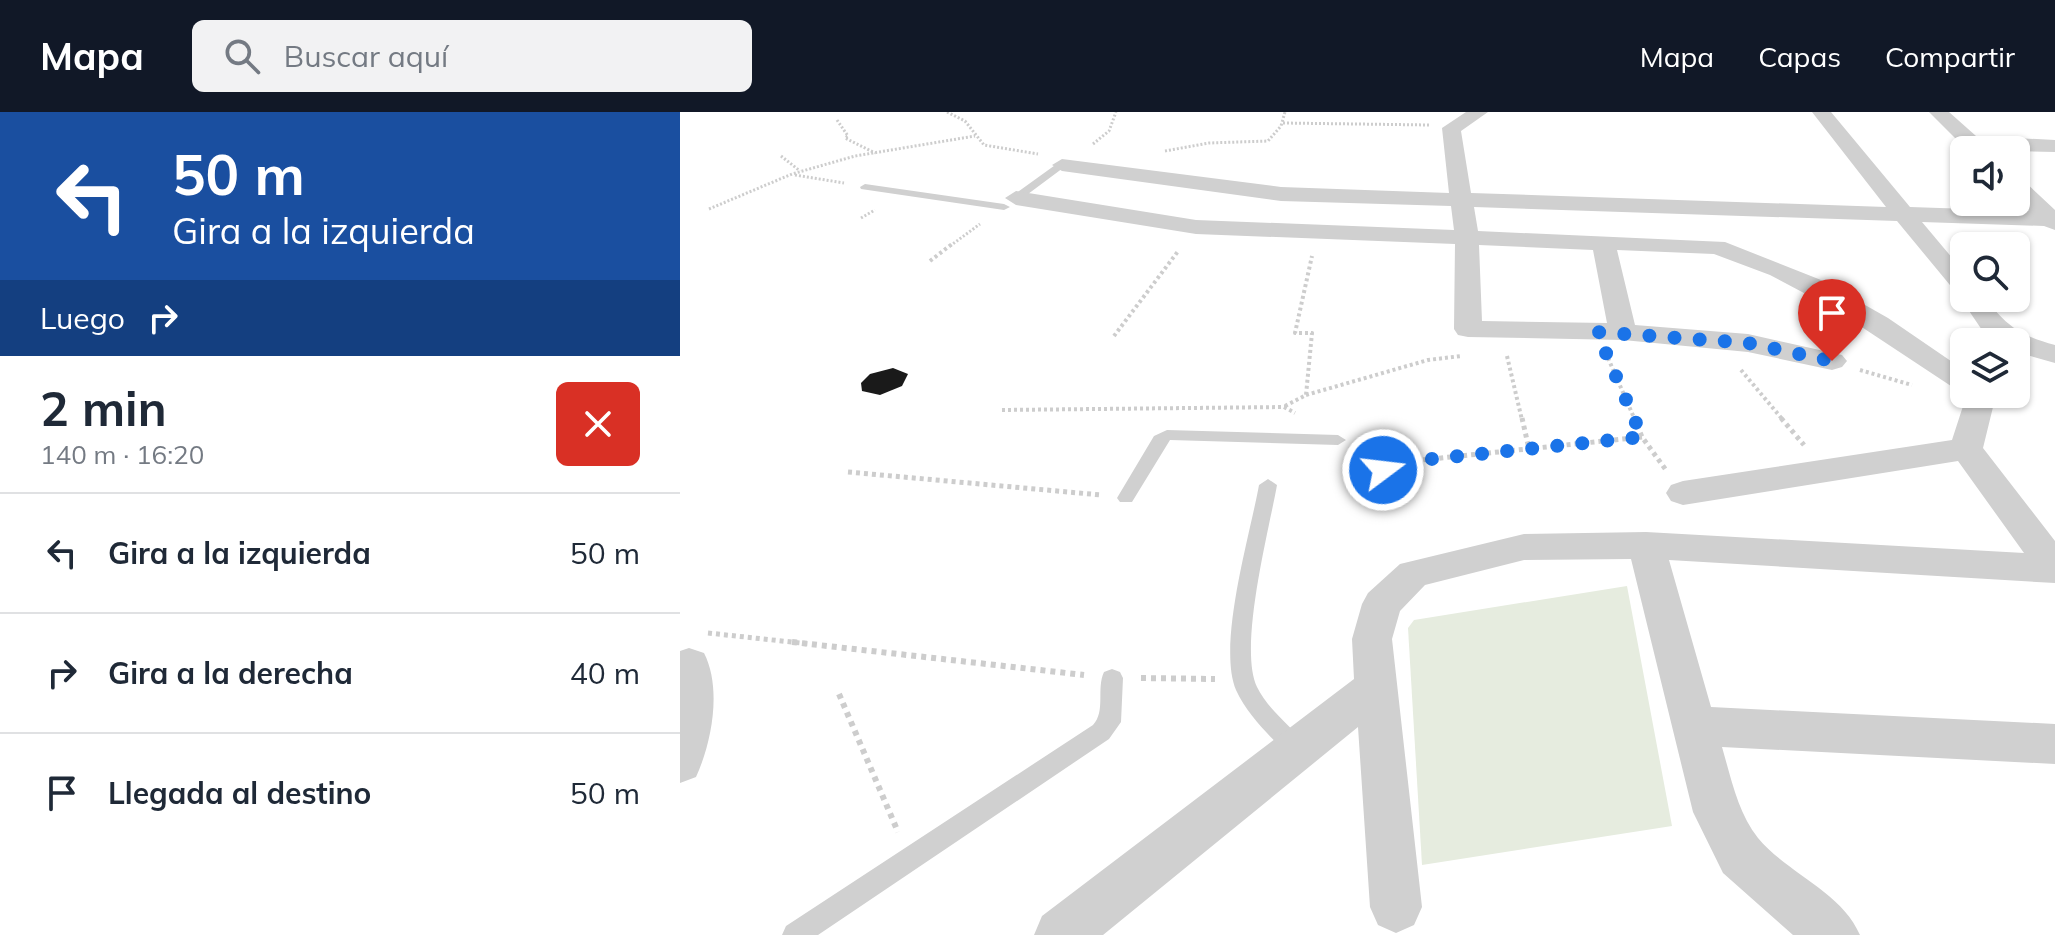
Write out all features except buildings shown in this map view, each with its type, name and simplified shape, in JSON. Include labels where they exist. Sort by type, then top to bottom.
[{"type":"street","points":[[1479,112],[1449,122],[1458,198],[1467,238],[1468,329],[1610,332],[1724,340],[1832,361]]},
{"type":"street","points":[[1821,112],[1950,271]]},
{"type":"street","points":[[1938,112],[1964,136]]},
{"type":"street","points":[[2030,146],[2055,146]]},
{"type":"street","points":[[1052,159],[1281,194],[2053,220]]},
{"type":"street","points":[[2030,199],[2053,220]]},
{"type":"street","points":[[1010,202],[1196,227],[1716,247],[1749,255],[1919,349],[1950,373]]},
{"type":"street","points":[[1603,241],[1610,332]]},
{"type":"street","points":[[1982,312],[1994,328]]},
{"type":"street","points":[[2030,347],[2055,354]]},
{"type":"street","points":[[1966,449],[1978,408]]},
{"type":"street","points":[[1683,493],[1966,449]]},
{"type":"street","points":[[1966,449],[2055,568]]},
{"type":"street","points":[[1396,907],[1372,639],[1382,604],[1413,574],[1524,547],[1646,545],[2055,568]]},
{"type":"street","points":[[1646,545],[1717,812],[1741,856],[1833,935]]},
{"type":"street","points":[[680,762],[690,727],[694,648]]},
{"type":"street","points":[[1061,935],[1376,687]]},
{"type":"street","points":[[1694,726],[2055,744]]},
{"type":"lane","points":[[865,187],[1010,202],[1052,159]]},
{"type":"lane","points":[[1126,498],[1160,440],[1167,435],[1338,440]]},
{"type":"lane","points":[[1268,485],[1241,645],[1244,679],[1265,714],[1298,750]]},
{"type":"lane","points":[[795,935],[1101,732],[1110,722],[1112,678]]},
{"type":"path","points":[[947,112],[965,121],[984,145],[1052,159]]},
{"type":"path","points":[[1215,142],[1256,145],[1269,142],[1283,123],[1285,112]]},
{"type":"path","points":[[837,120],[848,136],[845,138],[876,153]]},
{"type":"path","points":[[1283,123],[1449,122]]},
{"type":"path","points":[[709,209],[792,174],[876,153],[975,136]]},
{"type":"path","points":[[781,156],[801,172]]},
{"type":"path","points":[[792,174],[865,187]]},
{"type":"path","points":[[930,261],[1010,202]]},
{"type":"path","points":[[1114,336],[1196,227]]},
{"type":"path","points":[[1306,395],[1312,333],[1295,333],[1318,231]]},
{"type":"path","points":[[1610,332],[1642,437],[1683,493]]},
{"type":"path","points":[[1724,340],[1738,366],[1825,471]]},
{"type":"path","points":[[1495,353],[1521,351]]},
{"type":"path","points":[[1506,352],[1529,449]]},
{"type":"path","points":[[1284,407],[1306,395],[1428,360],[1473,355]]},
{"type":"path","points":[[1832,361],[1917,386]]},
{"type":"path","points":[[1383,470],[1412,461],[1642,437]]},
{"type":"path","points":[[848,472],[1126,498]]},
{"type":"path","points":[[694,648],[980,663]]},
{"type":"path","points":[[839,694],[910,859]]},
{"type":"shaded area","points":[[1627,586],[1672,826],[1422,865],[1408,628],[1414,620]]},
{"type":"route","points":[[1383,470],[1412,461],[1642,437],[1597,332],[1748,343],[1832,361]]}]
